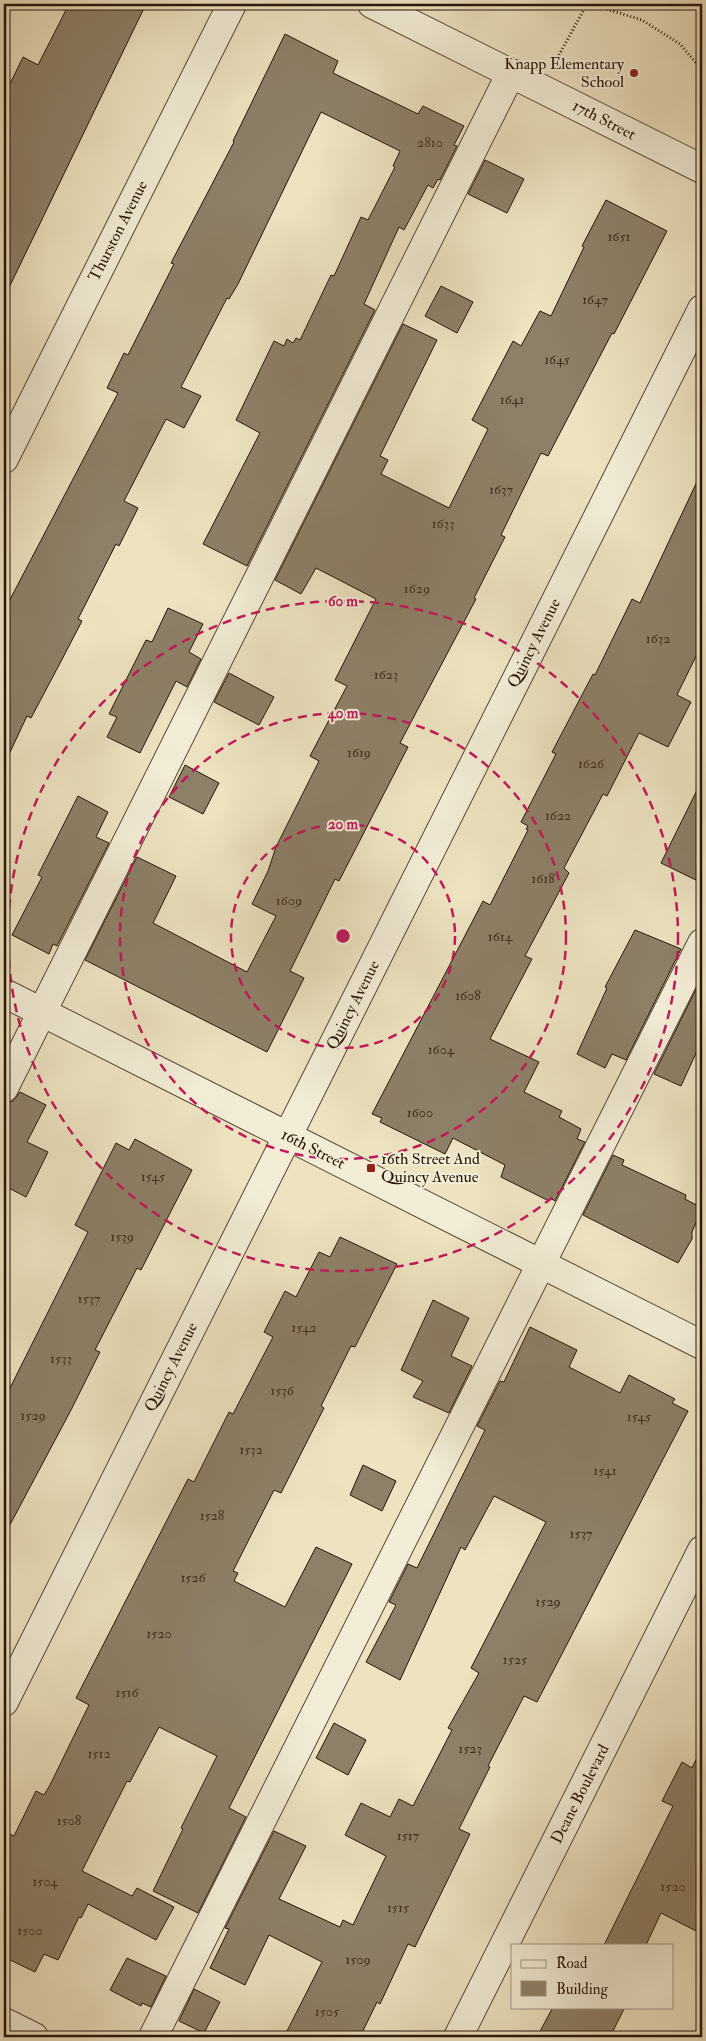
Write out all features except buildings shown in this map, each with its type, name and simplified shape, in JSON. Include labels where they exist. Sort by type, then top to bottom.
[{"type":"street","name":"Thurston Avenue","points":[[4,459],[232,4]]},
{"type":"street","name":"17th Street","points":[[372,4],[702,169]]},
{"type":"street","points":[[4,1088],[511,73]]},
{"type":"street","name":"Quincy Avenue","points":[[4,1702],[702,309]]},
{"type":"street","points":[[154,2037],[702,943]]},
{"type":"street","name":"16th Street","points":[[4,993],[702,1345]]},
{"type":"street","name":"Deane Boulevard","points":[[458,2037],[702,1550]]},
{"type":"street","points":[[4,2022],[34,2037]]},
{"type":"path","points":[[559,55],[589,4],[642,20],[680,44],[702,70]]},
{"type":"place","name":"Knapp Elementary School","points":[[634,73]]},
{"type":"place","name":"16th Street And Quincy Avenue","points":[[371,1168]]}]
